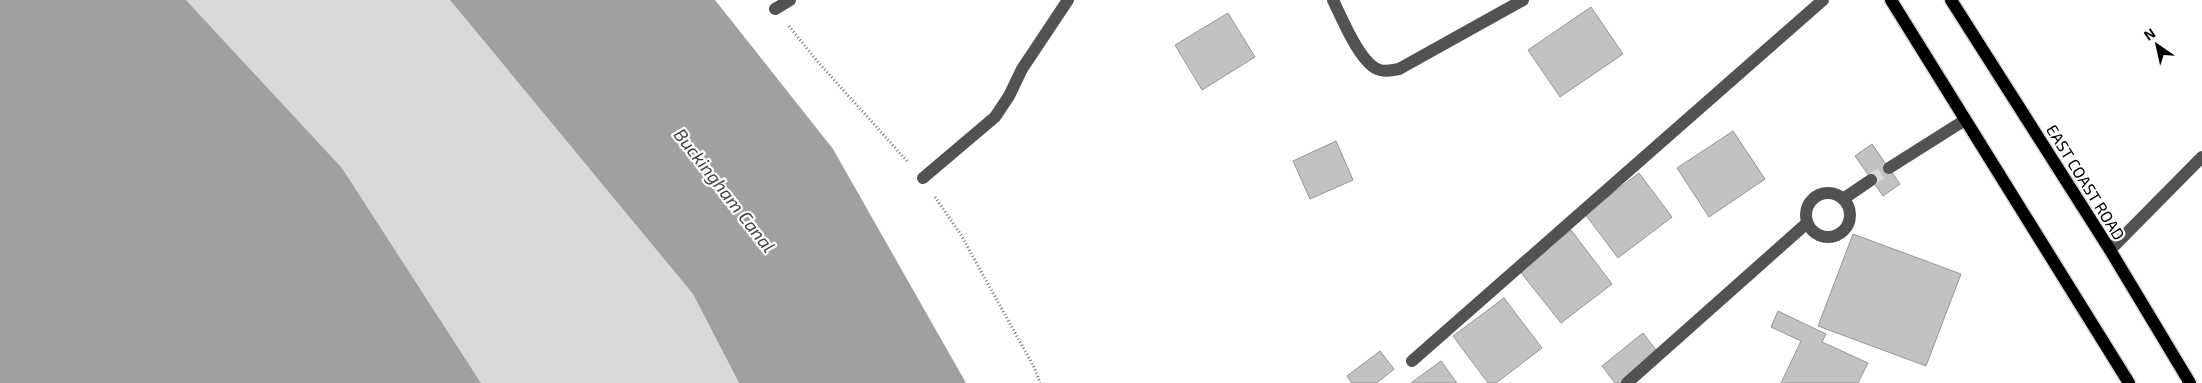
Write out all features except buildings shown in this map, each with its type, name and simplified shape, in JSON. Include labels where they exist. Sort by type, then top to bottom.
[{"type":"main road","points":[[1891,0],[2129,383]]},
{"type":"main road","name":"EAST COAST ROAD","points":[[1951,0],[2110,250],[2190,383]]},
{"type":"street","points":[[776,9],[790,0]]},
{"type":"street","points":[[922,178],[995,117],[1010,96],[1033,53],[1068,0]]},
{"type":"street","points":[[1333,0],[1360,52],[1368,63],[1379,70],[1399,69],[1523,0]]},
{"type":"street","points":[[1412,361],[1823,0]]},
{"type":"street","points":[[1889,168],[1965,120]]},
{"type":"street","points":[[2110,250],[2202,157]]},
{"type":"street","points":[[1844,198],[1871,180]]},
{"type":"street","points":[[1825,193],[1835,193],[1844,198],[1849,207],[1851,217],[1848,226],[1841,234],[1821,237],[1807,223],[1806,213],[1809,204],[1816,196],[1825,193]]},
{"type":"street","points":[[1627,383],[1807,223]]},
{"type":"shaded area","points":[[186,0],[450,0],[693,294],[739,383],[481,383],[342,168]]},
{"type":"water","points":[[0,0],[186,0],[342,168],[481,383],[0,383]]},
{"type":"water","name":"Buckingham Canal","points":[[450,0],[715,0],[833,149],[966,383],[739,383],[693,294]]},
{"type":"tunnel","points":[[1871,180],[1889,168]]}]
